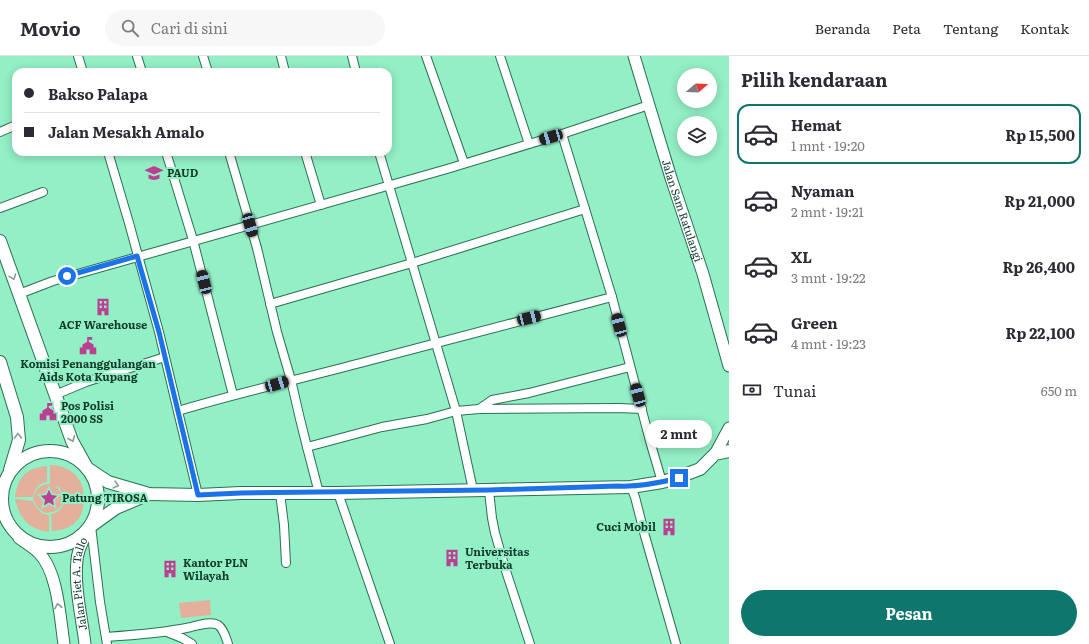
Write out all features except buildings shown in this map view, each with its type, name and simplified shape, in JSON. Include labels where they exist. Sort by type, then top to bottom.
[{"type":"main road","name":"Jalan Sam Ratulangi","points":[[634,56],[671,178],[703,274],[729,366]]},
{"type":"main road","points":[[0,241],[72,441],[94,482],[98,496],[98,507],[91,526]]},
{"type":"main road","points":[[0,362],[17,417],[18,440],[14,459],[4,477],[1,502],[7,522],[19,538]]},
{"type":"main road","points":[[4,477],[15,465],[32,454],[41,451],[52,451],[66,454],[80,461],[87,468],[108,482],[149,494],[198,495],[338,493],[618,486],[631,487],[679,478],[700,469],[715,454],[729,428]]},
{"type":"main road","points":[[715,454],[729,451]]},
{"type":"main road","points":[[0,522],[19,538],[38,547],[58,548],[68,545],[76,540],[91,526],[116,508],[149,494]]},
{"type":"main road","name":"Jalan Piet A. Tallo","points":[[85,644],[78,587],[77,560],[80,548],[91,526]]},
{"type":"main road","name":"Jalan Piet A. Tallo","points":[[19,538],[39,553],[51,572],[64,644]]},
{"type":"street","points":[[78,56],[82,68]]},
{"type":"street","points":[[137,56],[141,68]]},
{"type":"street","points":[[203,56],[207,68]]},
{"type":"street","points":[[280,56],[283,68]]},
{"type":"street","points":[[352,56],[355,68]]},
{"type":"street","points":[[426,56],[464,163]]},
{"type":"street","points":[[500,56],[529,144]]},
{"type":"street","points":[[19,294],[52,281],[321,205],[529,144],[649,106]]},
{"type":"street","points":[[0,132],[12,127]]},
{"type":"street","points":[[562,134],[612,298],[662,482]]},
{"type":"street","points":[[109,156],[165,357],[198,495]]},
{"type":"street","points":[[167,156],[193,240],[233,395]]},
{"type":"street","points":[[230,156],[291,380],[319,493]]},
{"type":"street","points":[[306,156],[321,205]]},
{"type":"street","points":[[380,156],[456,411],[473,490]]},
{"type":"street","points":[[0,208],[43,192]]},
{"type":"street","points":[[270,304],[412,263],[585,209]]},
{"type":"street","points":[[178,411],[291,380],[368,362],[436,342],[612,298]]},
{"type":"street","points":[[55,395],[86,382],[165,357]]},
{"type":"street","points":[[479,409],[492,400],[529,393],[630,367]]},
{"type":"street","points":[[307,447],[382,427],[427,419],[456,411],[479,409],[642,409]]},
{"type":"street","points":[[631,487],[676,644]]},
{"type":"street","points":[[489,490],[495,533],[530,644]]},
{"type":"street","points":[[280,493],[284,525],[286,563]]},
{"type":"street","points":[[338,493],[390,644]]},
{"type":"street","points":[[91,526],[107,640],[176,630],[205,624],[214,624],[218,625],[223,630],[228,644]]},
{"type":"street","points":[[164,631],[182,638],[192,644]]},
{"type":"shaded area","points":[[50,465],[64,467],[74,474],[81,483],[84,497],[65,498],[59,487],[54,485],[62,494],[63,503],[57,510],[45,513],[38,508],[33,499],[41,486],[50,484]]},
{"type":"shaded area","points":[[47,466],[47,482],[37,487],[33,497],[15,497],[18,484],[28,471]]},
{"type":"shaded area","points":[[15,499],[33,501],[39,510],[49,515],[49,532],[30,526],[19,512]]},
{"type":"shaded area","points":[[65,500],[84,500],[79,518],[75,523],[65,529],[52,531],[51,514],[60,509]]},
{"type":"shaded area","points":[[210,600],[211,615],[181,618],[179,603]]},
{"type":"place","name":"PAUD","points":[[154,173]]},
{"type":"place","name":"ACF Warehouse","points":[[103,307]]},
{"type":"place","name":"Komisi Penanggulangan Aids Kota Kupang","points":[[88,346]]},
{"type":"place","name":"Pos Polisi 2000 SS","points":[[48,412]]},
{"type":"place","name":"Patung TIROSA","points":[[49,498]]},
{"type":"place","name":"Cuci Mobil","points":[[669,527]]},
{"type":"place","name":"Universitas Terbuka","points":[[452,558]]},
{"type":"place","name":"Kantor PLN Wilayah","points":[[170,569]]},
{"type":"route","points":[[67,276],[137,256],[159,332],[198,495],[241,493],[553,489],[618,486],[631,487],[679,478]]}]
